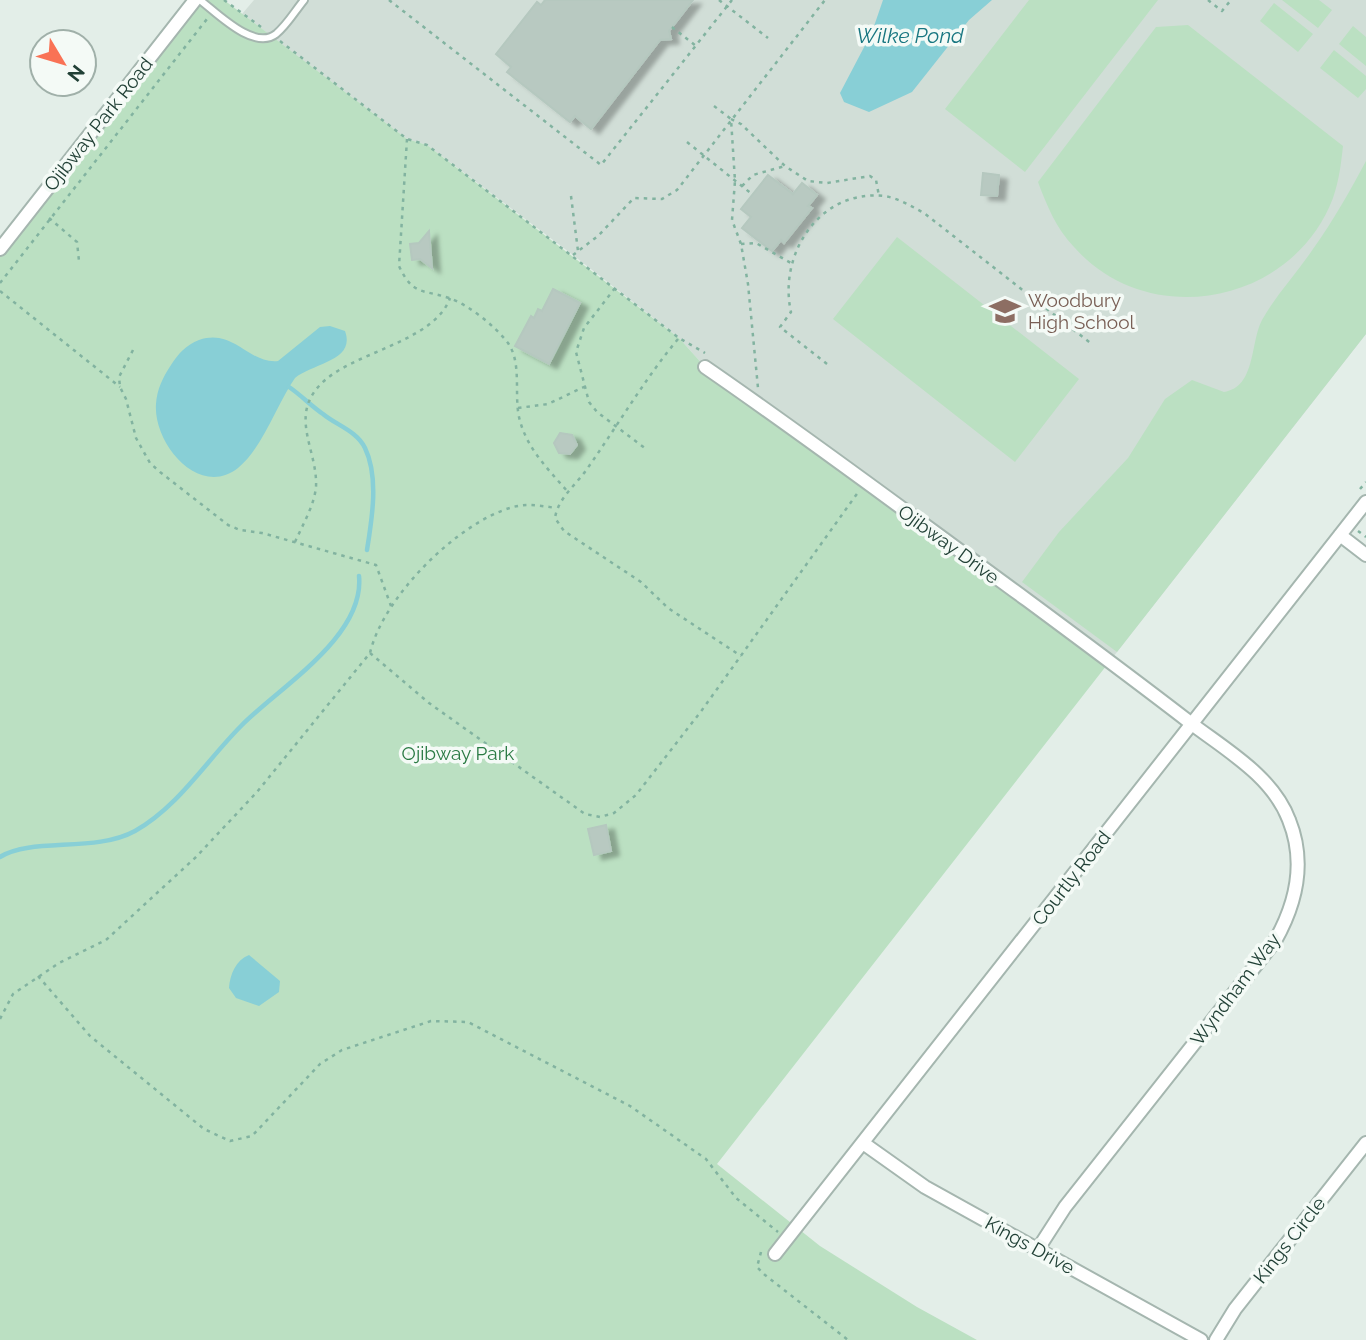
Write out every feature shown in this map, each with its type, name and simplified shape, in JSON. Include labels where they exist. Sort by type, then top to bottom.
[{"type":"street","name":"Ojibway Park Road","points":[[0,249],[198,0]]},
{"type":"street","name":"Ojibway Drive","points":[[710,364],[1192,724]]},
{"type":"street","name":"Courtly Road","points":[[769,1251],[863,1143],[1366,502]]},
{"type":"street","points":[[1340,535],[1366,555]]},
{"type":"street","name":"Wyndham Way","points":[[1038,1250],[1065,1207],[1275,942],[1288,917],[1295,894],[1296,843],[1289,819],[1278,799],[1245,764],[1192,724]]},
{"type":"street","name":"Kings Drive","points":[[863,1143],[925,1187],[1201,1340]]},
{"type":"street","name":"Kings Circle","points":[[1216,1340],[1235,1309],[1366,1143]]},
{"type":"lane","points":[[198,0],[249,35],[264,39],[274,36],[304,0]]},
{"type":"path","points":[[224,0],[407,139],[427,145],[573,255],[710,364]]},
{"type":"path","points":[[389,0],[601,165],[732,0]]},
{"type":"path","points":[[719,0],[768,38]]},
{"type":"path","points":[[573,255],[598,236],[634,198],[653,201],[670,195],[704,156],[825,0]]},
{"type":"path","points":[[1208,0],[1222,11],[1231,0]]},
{"type":"path","points":[[0,283],[214,10]]},
{"type":"path","points":[[671,27],[696,46]]},
{"type":"path","points":[[714,106],[741,124],[798,177],[817,182],[873,176],[879,196]]},
{"type":"path","points":[[731,119],[735,181],[732,220],[741,244],[755,336],[758,390],[747,383]]},
{"type":"path","points":[[407,139],[399,266],[405,280],[416,291],[450,298],[481,318],[509,345],[515,362],[518,408],[532,449],[568,492]]},
{"type":"path","points":[[687,142],[753,195]]},
{"type":"path","points":[[742,186],[753,175],[785,166]]},
{"type":"path","points":[[571,196],[578,251]]},
{"type":"path","points":[[827,364],[780,327],[791,312],[787,288],[791,263],[806,232],[823,214],[855,199],[879,196],[902,202],[937,221],[1093,345]]},
{"type":"path","points":[[49,218],[77,242],[79,261]]},
{"type":"path","points":[[741,244],[756,243],[791,263]]},
{"type":"path","points":[[615,288],[578,338],[576,352],[589,402],[614,427],[646,449]]},
{"type":"path","points":[[0,290],[120,387],[127,399],[136,438],[150,463],[160,472],[228,525],[376,565],[391,606]]},
{"type":"path","points":[[295,542],[313,502],[316,488],[304,426],[311,397],[336,369],[363,360],[440,317],[450,298]]},
{"type":"path","points":[[679,338],[649,375],[556,508],[555,518],[564,531],[641,582],[668,608],[741,656]]},
{"type":"path","points":[[120,387],[119,377],[133,350]]},
{"type":"path","points":[[518,408],[548,404],[586,386]]},
{"type":"path","points":[[370,653],[429,703],[585,814],[600,817],[614,813],[636,794],[741,656],[859,492]]},
{"type":"path","points":[[0,1018],[13,994],[38,976],[106,940],[196,856],[257,793],[370,653],[374,634],[391,606],[431,561],[473,525],[515,506],[556,508]]},
{"type":"path","points":[[38,976],[90,1036],[204,1129],[230,1141],[252,1136],[320,1064],[342,1050],[440,1019],[468,1022],[630,1106],[706,1159],[736,1198],[782,1235],[770,1240]]},
{"type":"path","points":[[769,1251],[758,1256],[757,1267],[848,1340]]},
{"type":"shaded area","name":"Woodbury High School","points":[[254,0],[1366,0],[1366,334],[1110,661],[705,367],[679,338],[573,255],[427,145],[407,139],[242,14]]},
{"type":"green space","name":"Ojibway Park","points":[[195,0],[224,0],[407,139],[427,145],[679,338],[705,367],[1110,661],[717,1164],[820,1246],[917,1307],[977,1340],[0,1340],[0,249]]},
{"type":"green space","points":[[1029,0],[1158,0],[1025,172],[945,109]]},
{"type":"green space","points":[[1282,0],[1319,0],[1332,10],[1318,28]]},
{"type":"green space","points":[[1274,3],[1313,34],[1298,52],[1260,21]]},
{"type":"green space","points":[[1188,25],[1343,146],[1333,198],[1313,234],[1286,262],[1253,282],[1217,294],[1178,297],[1140,290],[1105,274],[1074,247],[1062,232],[1038,182],[1156,27]]},
{"type":"green space","points":[[1353,26],[1366,37],[1366,66],[1339,44]]},
{"type":"green space","points":[[1334,50],[1366,76],[1366,89],[1358,98],[1320,68]]},
{"type":"green space","points":[[1366,161],[1366,334],[1117,652],[1022,582],[1059,532],[1128,458],[1165,399],[1192,380],[1224,392],[1242,382],[1262,320],[1327,228]]},
{"type":"green space","points":[[897,237],[1079,379],[1015,462],[833,319]]},
{"type":"water","name":"Wilke Pond","points":[[883,0],[992,0],[969,20],[912,92],[869,112],[844,102],[840,93],[872,32]]},
{"type":"water","points":[[330,326],[345,331],[347,341],[344,349],[331,360],[295,378],[255,450],[238,468],[223,476],[208,477],[194,472],[170,450],[157,419],[156,404],[165,374],[186,347],[199,340],[222,339],[258,357],[278,361],[320,327]]},
{"type":"water","points":[[249,955],[280,981],[279,992],[259,1006],[236,998],[229,988],[234,968]]},
{"type":"building","points":[[545,0],[693,0],[669,31],[671,39],[660,40],[591,129],[575,116],[570,122],[507,72],[511,67],[496,54],[537,2],[541,5]]},
{"type":"building","points":[[983,173],[999,175],[997,196],[981,195]]},
{"type":"building","points":[[768,175],[793,194],[802,183],[817,195],[808,206],[812,208],[784,243],[781,240],[772,251],[742,228],[751,217],[741,209]]},
{"type":"building","points":[[429,231],[432,268],[420,259],[412,260],[410,244],[419,243]]},
{"type":"building","points":[[553,289],[580,303],[549,364],[515,346],[531,316],[534,318],[538,309],[542,311]]},
{"type":"building","points":[[560,433],[572,435],[577,445],[570,454],[559,453],[554,443]]},
{"type":"building","points":[[606,825],[611,851],[594,855],[588,829]]},
{"type":"waterway","points":[[289,387],[352,433],[365,448],[373,485],[367,550]]},
{"type":"waterway","points":[[0,857],[29,848],[119,838],[151,821],[179,796],[241,726],[316,660],[334,640],[348,620],[357,598],[359,576]]},
{"type":"place","name":"Woodbury High School","points":[[1005,311]]}]
